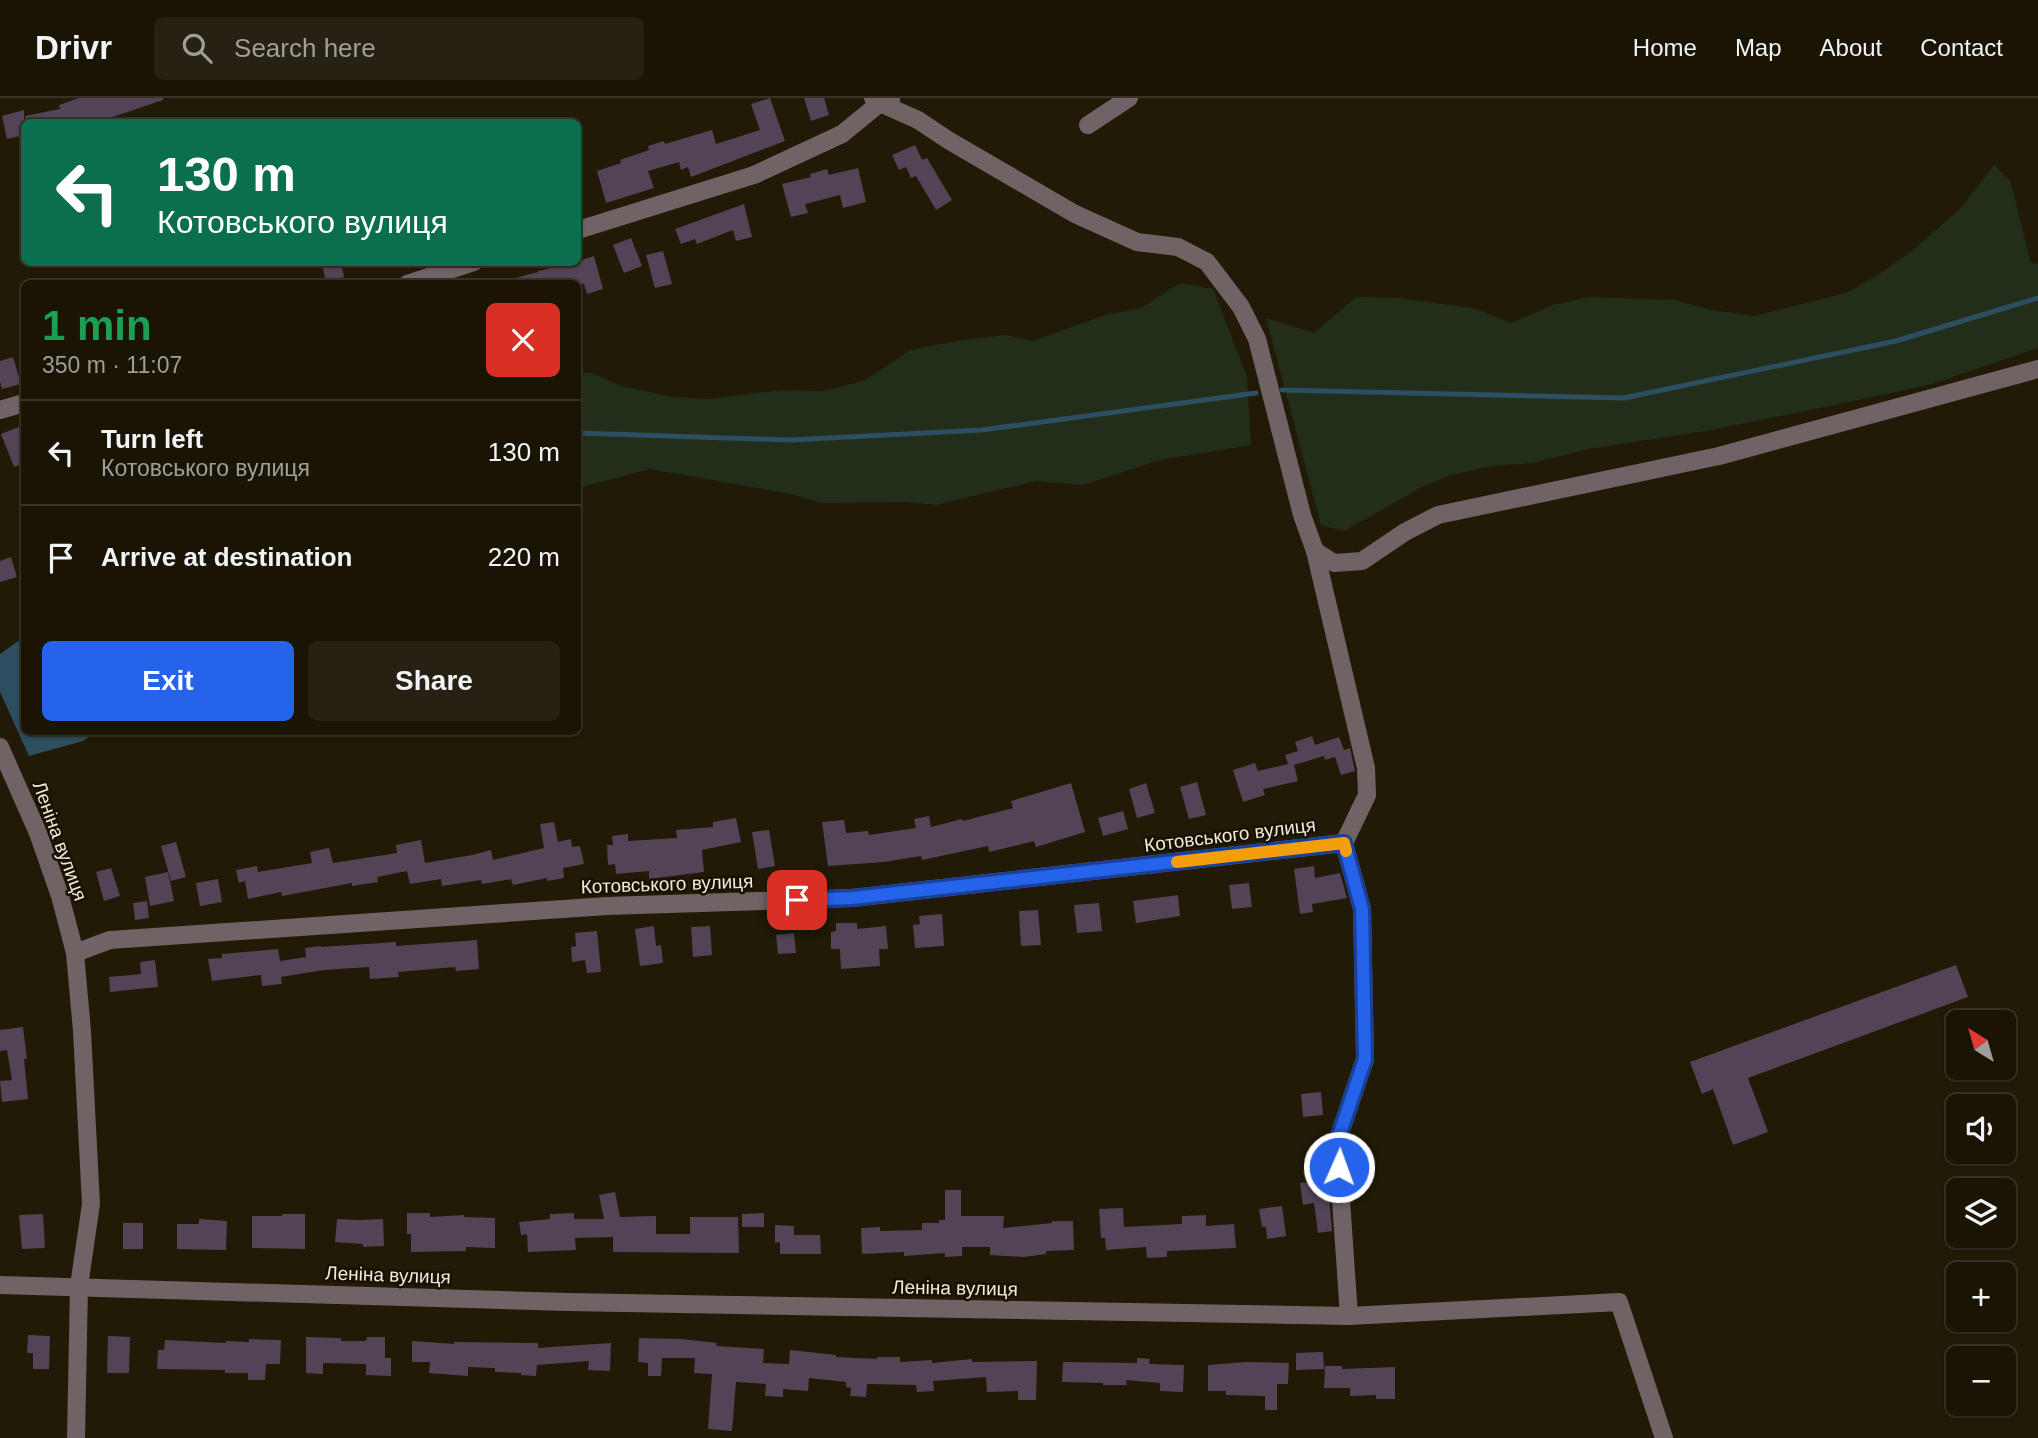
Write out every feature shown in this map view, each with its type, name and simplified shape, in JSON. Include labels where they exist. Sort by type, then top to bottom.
[{"type":"street","points":[[1088,125],[1129,98]]},
{"type":"street","points":[[581,229],[754,175],[842,134],[883,100],[1075,214],[1137,242],[1178,247],[1207,262],[1241,307],[1257,339],[1302,515],[1315,551],[1366,768],[1367,795],[1344,843],[1362,909],[1365,1059],[1337,1142],[1349,1316]]},
{"type":"street","points":[[419,280],[462,266]]},
{"type":"street","points":[[1315,551],[1334,563],[1362,561],[1405,532],[1438,515],[1719,456],[2038,369]]},
{"type":"street","points":[[0,410],[21,404]]},
{"type":"street","name":"Леніна вулиця","points":[[0,747],[38,833],[60,896],[75,953],[82,1031],[90,1205],[79,1286],[76,1438]]},
{"type":"street","name":"Котовського вулиця","points":[[75,953],[110,940],[607,906],[852,898],[1344,843]]},
{"type":"street","name":"Леніна вулиця","points":[[0,1285],[582,1303],[1349,1316],[1619,1302],[1664,1438]]},
{"type":"green space","points":[[1994,165],[2010,180],[2031,263],[2038,264],[2038,348],[1932,384],[1711,430],[1451,475],[1424,486],[1344,531],[1321,525],[1266,318],[1314,333],[1356,297],[1399,298],[1473,308],[1511,323],[1553,305],[1589,297],[1676,300],[1706,309],[1754,316],[1846,293],[1876,276],[1912,251],[1959,210]]},
{"type":"green space","points":[[1180,283],[1213,289],[1247,377],[1251,445],[1160,460],[1083,485],[1036,481],[936,505],[906,502],[822,503],[790,494],[650,469],[581,487],[581,373],[592,373],[621,386],[673,397],[708,399],[781,390],[823,391],[866,380],[910,350],[1006,335],[1033,341],[1105,315],[1141,308]]},
{"type":"water","points":[[21,639],[21,735],[92,735],[83,741],[29,756],[0,692],[0,654]]},
{"type":"building","points":[[79,98],[163,98],[107,119],[26,119],[25,116],[60,109],[59,105]]},
{"type":"building","points":[[770,98],[785,141],[691,177],[688,167],[681,170],[679,162],[648,171],[654,188],[606,203],[597,171],[621,163],[620,160],[649,150],[648,146],[664,141],[665,144],[712,130],[716,144],[760,130],[751,104]]},
{"type":"building","points":[[804,98],[824,98],[829,115],[811,121]]},
{"type":"building","points":[[24,110],[21,136],[7,139],[2,116]]},
{"type":"building","points":[[915,145],[922,160],[927,158],[952,200],[936,210],[916,176],[911,178],[906,167],[899,170],[892,155]]},
{"type":"building","points":[[858,168],[866,202],[843,208],[840,195],[805,204],[808,213],[791,217],[782,184],[811,177],[810,174],[827,169],[829,175]]},
{"type":"building","points":[[744,204],[752,237],[736,241],[733,230],[697,244],[695,239],[681,244],[675,229]]},
{"type":"building","points":[[631,238],[642,266],[624,273],[613,245]]},
{"type":"building","points":[[663,251],[672,284],[655,288],[646,255]]},
{"type":"building","points":[[594,256],[603,289],[587,294],[581,280],[512,280],[560,266],[581,266],[581,260]]},
{"type":"building","points":[[322,266],[342,266],[344,277],[326,280]]},
{"type":"building","points":[[13,357],[21,384],[2,389],[0,361]]},
{"type":"building","points":[[21,426],[21,464],[14,467],[1,434]]},
{"type":"building","points":[[11,557],[17,577],[0,582],[0,561]]},
{"type":"building","points":[[1312,736],[1315,745],[1339,737],[1344,750],[1350,748],[1355,771],[1341,775],[1335,757],[1325,760],[1324,756],[1294,765],[1298,781],[1263,789],[1265,795],[1243,802],[1233,770],[1255,763],[1258,771],[1288,764],[1285,755],[1298,751],[1295,742]]},
{"type":"building","points":[[1197,782],[1206,815],[1189,819],[1180,787]]},
{"type":"building","points":[[1071,783],[1085,832],[1036,847],[1034,841],[989,852],[988,846],[922,860],[921,856],[828,866],[822,822],[844,820],[846,833],[868,831],[869,835],[916,828],[914,819],[929,816],[931,827],[1013,808],[1011,801]]},
{"type":"building","points":[[1146,783],[1155,813],[1137,818],[1129,789]]},
{"type":"building","points":[[1123,811],[1128,829],[1103,836],[1098,818]]},
{"type":"building","points":[[736,818],[741,842],[702,850],[704,872],[649,879],[649,871],[616,874],[615,864],[608,865],[607,845],[613,845],[612,836],[628,834],[628,841],[677,838],[676,830],[713,827],[713,822]]},
{"type":"building","points":[[554,822],[558,842],[571,839],[572,847],[580,846],[584,864],[563,868],[564,878],[547,881],[547,878],[513,885],[511,879],[482,884],[481,880],[442,886],[441,879],[410,884],[407,871],[377,877],[378,882],[352,886],[352,883],[282,896],[281,892],[248,899],[245,881],[239,883],[236,870],[257,866],[258,872],[312,863],[310,852],[329,848],[333,863],[397,853],[396,845],[421,840],[425,863],[491,850],[493,860],[544,848],[540,824]]},
{"type":"building","points":[[769,830],[775,866],[758,869],[752,832]]},
{"type":"building","points":[[176,842],[186,877],[171,881],[161,846]]},
{"type":"building","points":[[1314,866],[1315,878],[1340,873],[1347,898],[1312,904],[1313,912],[1300,914],[1294,869]]},
{"type":"building","points":[[111,868],[120,896],[104,901],[96,872]]},
{"type":"building","points":[[168,872],[174,901],[150,906],[145,877]]},
{"type":"building","points":[[218,879],[222,902],[200,906],[196,883]]},
{"type":"building","points":[[1249,883],[1252,907],[1232,909],[1229,885]]},
{"type":"building","points":[[1178,895],[1180,916],[1136,923],[1133,901]]},
{"type":"building","points":[[147,901],[149,918],[135,920],[133,903]]},
{"type":"building","points":[[1099,903],[1102,931],[1077,933],[1074,905]]},
{"type":"building","points":[[1038,910],[1041,945],[1021,946],[1019,911]]},
{"type":"building","points":[[942,914],[944,946],[915,948],[913,925],[920,924],[919,916]]},
{"type":"building","points":[[836,923],[857,923],[857,929],[886,926],[888,949],[879,949],[880,966],[841,969],[840,949],[831,949],[831,932],[836,931]]},
{"type":"building","points":[[654,926],[656,946],[661,945],[663,963],[640,966],[635,929]]},
{"type":"building","points":[[710,926],[712,955],[693,957],[691,927]]},
{"type":"building","points":[[597,931],[601,972],[587,973],[585,960],[572,962],[571,947],[576,946],[575,933]]},
{"type":"building","points":[[794,933],[796,953],[778,954],[776,935]]},
{"type":"building","points":[[477,940],[479,969],[456,971],[455,967],[398,972],[399,977],[370,979],[369,967],[324,970],[281,977],[282,984],[262,986],[261,975],[212,981],[208,959],[222,958],[222,954],[278,949],[280,961],[306,957],[305,948],[321,946],[396,942],[396,946]]},
{"type":"building","points":[[155,960],[158,987],[110,992],[109,977],[141,974],[140,962]]},
{"type":"building","points":[[1956,965],[1968,997],[1748,1078],[1768,1132],[1733,1145],[1713,1089],[1702,1094],[1690,1062]]},
{"type":"building","points":[[23,1027],[28,1099],[2,1102],[0,1081],[12,1080],[7,1050],[0,1051],[0,1030]]},
{"type":"building","points":[[1321,1092],[1323,1115],[1303,1117],[1301,1094]]},
{"type":"building","points":[[1318,1181],[1320,1197],[1329,1196],[1332,1231],[1318,1233],[1314,1203],[1303,1205],[1300,1183]]},
{"type":"building","points":[[945,1190],[961,1190],[961,1216],[1004,1216],[1003,1228],[1073,1221],[1074,1250],[1046,1251],[1046,1254],[1024,1257],[990,1255],[990,1247],[962,1247],[962,1256],[945,1257],[945,1253],[904,1256],[904,1252],[862,1254],[861,1228],[880,1227],[880,1231],[922,1230],[922,1223],[939,1223],[939,1220],[945,1220]]},
{"type":"building","points":[[615,1192],[620,1217],[656,1216],[656,1234],[690,1234],[690,1217],[738,1217],[739,1253],[613,1252],[613,1237],[575,1238],[576,1250],[528,1252],[527,1234],[521,1235],[519,1222],[550,1219],[550,1214],[574,1213],[574,1219],[604,1219],[599,1195]]},
{"type":"building","points":[[1282,1206],[1286,1236],[1267,1239],[1266,1227],[1262,1227],[1259,1209]]},
{"type":"building","points":[[1123,1208],[1124,1227],[1182,1224],[1182,1216],[1206,1215],[1206,1226],[1234,1224],[1236,1248],[1167,1251],[1167,1257],[1147,1258],[1146,1247],[1106,1250],[1105,1238],[1101,1238],[1099,1209]]},
{"type":"building","points":[[407,1213],[430,1213],[430,1217],[464,1215],[495,1218],[495,1248],[466,1247],[466,1251],[411,1252],[411,1234],[407,1234]]},
{"type":"building","points":[[764,1213],[764,1227],[742,1227],[742,1214]]},
{"type":"building","points":[[43,1214],[45,1248],[22,1249],[19,1215]]},
{"type":"building","points":[[305,1214],[305,1249],[252,1248],[252,1216]]},
{"type":"building","points":[[199,1219],[227,1221],[226,1250],[177,1249],[177,1224],[199,1224]]},
{"type":"building","points":[[337,1219],[383,1219],[384,1246],[363,1247],[363,1244],[335,1242]]},
{"type":"building","points":[[123,1223],[143,1223],[143,1249],[123,1249]]},
{"type":"building","points":[[775,1225],[794,1226],[794,1235],[820,1235],[821,1254],[780,1254],[780,1242],[775,1243]]},
{"type":"building","points":[[28,1335],[50,1336],[49,1369],[33,1369],[33,1353],[27,1353]]},
{"type":"building","points":[[108,1336],[130,1337],[129,1373],[107,1373]]},
{"type":"building","points":[[306,1337],[366,1341],[367,1337],[385,1337],[385,1358],[391,1358],[391,1376],[366,1375],[366,1364],[323,1363],[323,1374],[306,1373]]},
{"type":"building","points":[[639,1338],[681,1339],[717,1343],[716,1346],[764,1349],[763,1363],[789,1364],[790,1350],[836,1357],[900,1357],[900,1362],[932,1360],[932,1363],[972,1359],[972,1362],[1037,1361],[1036,1400],[1018,1400],[1018,1391],[987,1392],[986,1377],[933,1381],[934,1391],[917,1392],[916,1385],[867,1384],[866,1397],[850,1396],[851,1388],[846,1387],[846,1382],[809,1378],[808,1391],[783,1389],[783,1397],[765,1396],[766,1384],[736,1382],[732,1431],[708,1429],[712,1374],[694,1373],[695,1358],[662,1358],[661,1376],[648,1376],[648,1363],[638,1362]]},
{"type":"building","points":[[249,1339],[281,1340],[280,1364],[266,1364],[265,1380],[248,1380],[248,1373],[225,1373],[225,1370],[157,1369],[158,1350],[164,1350],[165,1340],[226,1343],[249,1342]]},
{"type":"building","points":[[412,1341],[454,1344],[538,1343],[538,1348],[611,1343],[610,1371],[588,1370],[589,1361],[537,1365],[536,1376],[495,1372],[495,1368],[468,1367],[468,1376],[429,1373],[430,1362],[412,1362]]},
{"type":"building","points":[[1323,1352],[1324,1369],[1296,1370],[1296,1353]]},
{"type":"building","points":[[1137,1358],[1150,1359],[1149,1364],[1184,1365],[1183,1392],[1160,1391],[1160,1383],[1126,1380],[1127,1385],[1062,1382],[1063,1362],[1137,1363]]},
{"type":"building","points":[[1289,1363],[1288,1384],[1277,1384],[1277,1410],[1265,1410],[1265,1396],[1226,1395],[1226,1391],[1208,1391],[1208,1365]]},
{"type":"building","points":[[1325,1366],[1342,1366],[1342,1369],[1395,1367],[1395,1399],[1376,1399],[1376,1395],[1350,1396],[1350,1388],[1324,1388]]},
{"type":"waterway","points":[[1282,390],[1624,398],[1896,341],[2038,298]]},
{"type":"waterway","points":[[581,433],[790,440],[982,430],[1256,393]]},
{"type":"slow traffic","points":[[1177,862],[1344,843],[1346,851]]},
{"type":"route","points":[[797,900],[852,898],[1344,843],[1362,909],[1365,1059],[1337,1142],[1339,1167]]}]
